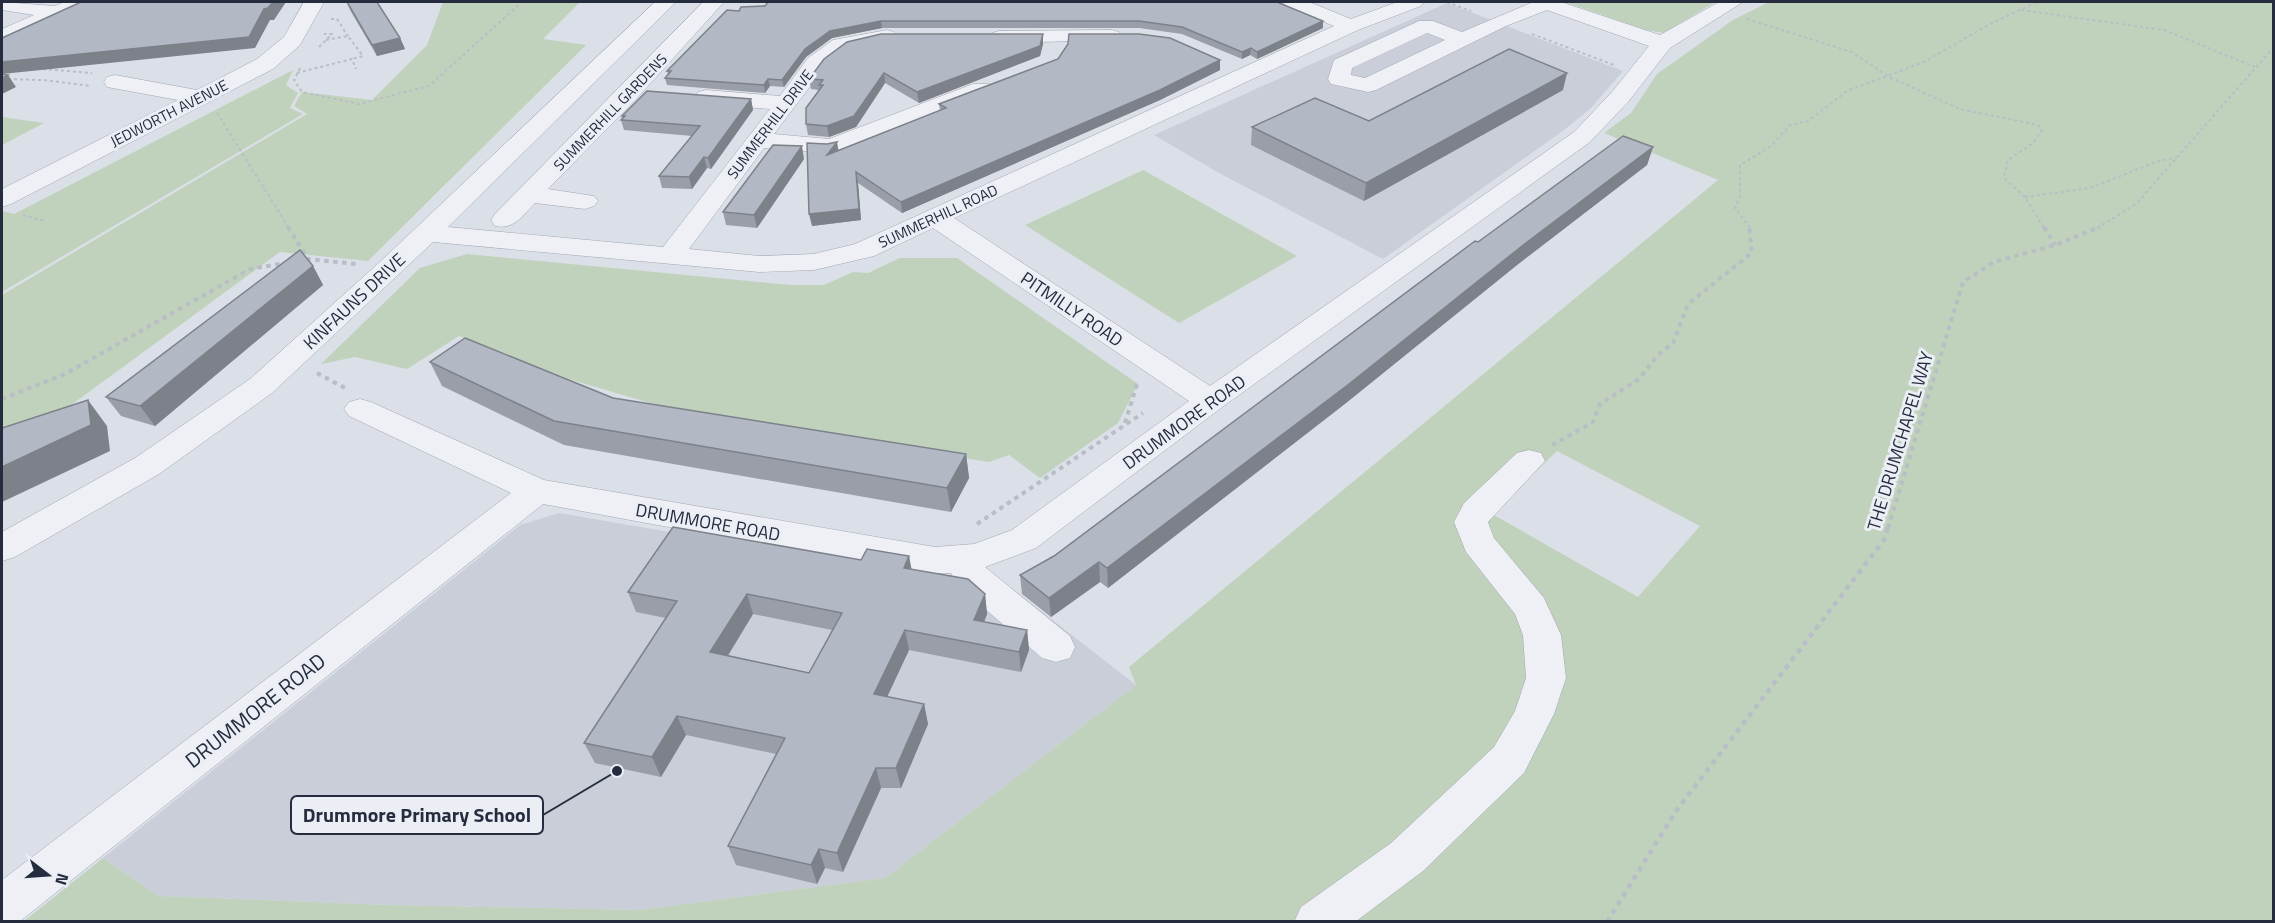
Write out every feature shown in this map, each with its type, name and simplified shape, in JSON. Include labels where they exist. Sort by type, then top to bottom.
[{"type":"street","points":[[2,37],[80,2]]},
{"type":"street","name":"JEDWORTH AVENUE","points":[[10,206],[271,60],[297,35],[314,2]]},
{"type":"street","name":"KINFAUNS DRIVE","points":[[2,548],[147,466],[215,420],[292,360],[666,2]]},
{"type":"street","points":[[1293,2],[1351,27]]},
{"type":"street","name":"SUMMERHILL ROAD","points":[[426,233],[759,264],[813,262],[864,250],[1351,27],[1414,2]]},
{"type":"street","points":[[1463,40],[1426,25],[1342,65],[1339,79],[1368,85],[1545,2],[1662,43]]},
{"type":"street","points":[[2,4],[56,12]]},
{"type":"street","name":"SUMMERHILL GARDENS","points":[[504,220],[720,4]]},
{"type":"street","name":"DRUMMORE ROAD","points":[[360,409],[537,491],[920,560],[965,545],[997,551],[1024,538],[1198,393],[1582,138],[1662,43],[1725,6]]},
{"type":"street","name":"SUMMERHILL DRIVE","points":[[670,256],[816,63],[841,45],[882,36],[905,36]]},
{"type":"street","points":[[975,37],[1139,36]]},
{"type":"street","points":[[1050,62],[1055,53],[1057,37]]},
{"type":"street","points":[[1222,61],[1251,74]]},
{"type":"street","points":[[115,82],[200,98]]},
{"type":"street","points":[[760,140],[828,146],[844,142],[1000,82]]},
{"type":"street","points":[[631,91],[654,93]]},
{"type":"street","points":[[690,96],[785,103]]},
{"type":"street","points":[[529,195],[585,201]]},
{"type":"street","name":"PITMILLY ROAD","points":[[934,218],[1198,393]]},
{"type":"street","points":[[1317,921],[1407,857],[1509,760],[1533,714],[1546,678],[1542,635],[1531,608],[1478,543],[1471,522],[1476,512],[1528,461]]},
{"type":"street","name":"DRUMMORE ROAD","points":[[2,907],[537,491]]},
{"type":"street","points":[[965,545],[969,574],[1056,647]]},
{"type":"path","points":[[302,64],[294,80],[302,92],[359,104],[429,86],[522,2]]},
{"type":"path","points":[[1447,2],[1638,74]]},
{"type":"path","points":[[1528,461],[1593,422],[1600,404],[1639,379],[1657,356],[1673,343],[1688,304],[1752,253],[1750,230],[1735,208],[1740,196],[1740,165],[1770,147],[1780,133],[1790,125],[1808,121],[1846,91],[1889,77],[1924,62],[2037,2]]},
{"type":"path","points":[[1725,6],[1836,45],[1852,52],[1889,77],[1975,114],[2038,125],[2043,130],[2040,136],[2008,156],[2003,167],[2004,178],[2025,197],[2055,245]]},
{"type":"path","points":[[2019,10],[2164,30],[2255,67]]},
{"type":"path","points":[[297,35],[332,34],[317,48]]},
{"type":"path","points":[[296,74],[363,56],[348,36],[325,40]]},
{"type":"path","name":"THE DRUMCHAPEL WAY","points":[[1607,921],[1676,811],[1884,540],[1963,282],[1994,262],[2055,245],[2102,226],[2136,204],[2274,47]]},
{"type":"path","points":[[351,59],[356,69]]},
{"type":"path","points":[[33,68],[95,74],[115,82]]},
{"type":"path","points":[[2,79],[43,80],[84,87],[115,82]]},
{"type":"path","points":[[200,98],[208,99],[308,259]]},
{"type":"path","points":[[2025,197],[2091,188],[2156,162],[2178,156]]},
{"type":"path","points":[[10,206],[45,221]]},
{"type":"path","points":[[2,399],[65,374],[250,269],[308,259],[391,267]]},
{"type":"path","points":[[1125,424],[1138,381],[1142,356]]},
{"type":"path","points":[[292,360],[363,398],[360,409]]},
{"type":"path","points":[[965,545],[1125,424],[1198,393]]},
{"type":"shaded area","points":[[1447,3],[1623,71],[1591,108],[1564,130],[1383,259],[1219,173],[1154,135]]},
{"type":"shaded area","points":[[559,513],[930,577],[991,572],[1136,685],[885,878],[639,910],[390,905],[159,896],[103,858],[520,525]]},
{"type":"green space","points":[[443,2],[580,2],[543,39],[586,45],[368,261],[280,252],[33,433],[2,445],[2,295],[307,114],[294,106],[302,92],[372,100],[427,45]]},
{"type":"green space","points":[[1565,2],[1715,2],[1664,33],[1646,30]]},
{"type":"green space","points":[[1769,2],[2273,2],[2273,921],[23,922],[103,858],[159,896],[390,905],[639,910],[885,878],[1136,685],[1129,667],[1718,180],[1604,133],[1631,113],[1657,74],[1733,20]],"holes":[[[1557,451],[1700,526],[1638,597],[1492,514]]]},
{"type":"green space","points":[[293,70],[286,85],[298,93],[290,108],[303,114],[2,292],[2,211],[14,214]]},
{"type":"green space","points":[[2,117],[44,123],[2,145]]},
{"type":"green space","points":[[1143,170],[1297,256],[1179,323],[1025,225]]},
{"type":"green space","points":[[467,254],[790,285],[824,285],[853,272],[868,273],[900,258],[957,258],[1138,384],[1118,423],[1040,478],[1009,455],[989,462],[680,412],[569,379],[459,336],[407,369],[355,357],[321,364],[420,268]]},
{"type":"building","points":[[81,2],[273,2],[264,9],[249,37],[2,62],[2,38]]},
{"type":"building","points":[[347,2],[377,2],[400,38],[372,45]]},
{"type":"building","points":[[768,2],[1277,2],[1323,21],[1257,52],[1251,48],[1242,52],[1182,27],[1139,21],[881,21],[830,31],[805,49],[782,80],[768,79],[764,85],[665,78],[671,71],[667,71],[727,10],[739,11],[741,7],[765,6]]},
{"type":"building","points":[[881,34],[1043,34],[1040,46],[917,92],[884,73],[854,116],[827,126],[806,124],[806,108],[823,85],[819,85],[823,80],[809,79],[824,59],[847,42]]},
{"type":"building","points":[[1069,34],[1139,34],[1170,38],[1220,60],[1160,90],[901,202],[856,172],[859,209],[809,214],[807,143],[837,142],[827,155],[946,108],[939,104],[1058,59],[1068,44]]},
{"type":"building","points":[[1509,49],[1567,73],[1366,183],[1252,127],[1315,98],[1369,121]]},
{"type":"building","points":[[647,91],[751,99],[708,158],[704,157],[689,177],[659,176],[700,126],[621,120],[625,116],[622,116]]},
{"type":"building","points":[[1623,136],[1653,147],[1522,246],[1349,384],[1107,568],[1099,562],[1049,598],[1020,575],[1054,556],[1475,241],[1478,242]]},
{"type":"building","points":[[773,145],[802,146],[754,215],[723,212]]},
{"type":"building","points":[[300,250],[313,266],[140,406],[106,397]]},
{"type":"building","points":[[465,338],[613,398],[966,454],[947,488],[554,421],[430,362]]},
{"type":"building","points":[[88,400],[91,425],[2,467],[2,428]]},
{"type":"building","points":[[673,527],[861,560],[867,549],[909,556],[904,568],[968,579],[985,594],[974,620],[1027,630],[1019,652],[905,630],[874,694],[924,704],[896,768],[876,768],[837,853],[819,849],[811,865],[728,846],[785,738],[677,716],[652,757],[584,743],[677,601],[628,592]],"holes":[[[747,594],[842,613],[809,673],[710,652]]]},
{"type":"place","name":"Drummore Primary School","points":[[617,771]]}]
